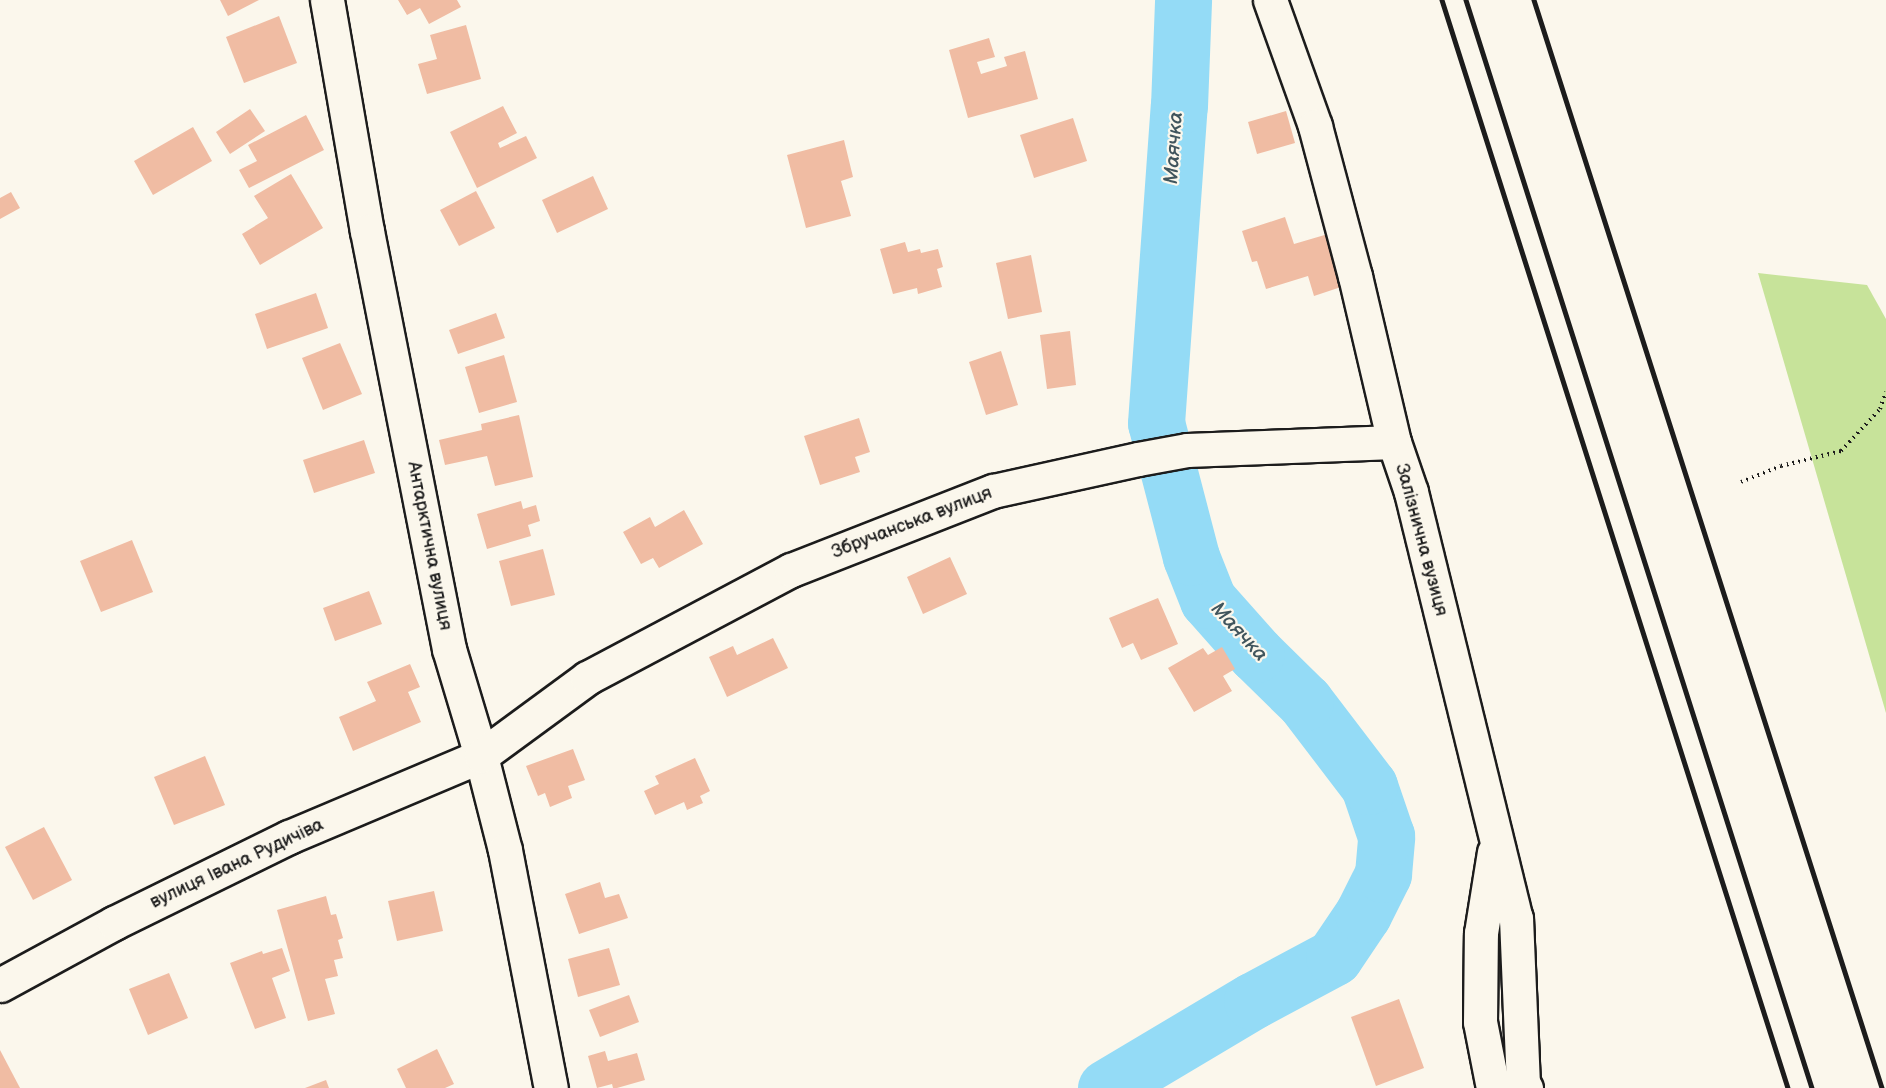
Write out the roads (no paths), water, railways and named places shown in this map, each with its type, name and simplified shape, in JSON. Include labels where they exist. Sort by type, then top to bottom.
[{"type":"street","name":"Антарктична вулиця","points":[[327,0],[369,242],[449,649],[481,756],[505,850],[551,1088]]},
{"type":"street","name":"Залізнична вузиця","points":[[1270,0],[1315,126],[1355,276],[1394,442],[1411,492],[1516,918],[1523,1083],[1526,1088]]},
{"type":"street","name":"Збручанська вулиця","points":[[481,756],[587,678],[791,570],[993,491],[1186,450],[1394,442]]},
{"type":"street","name":"вулиця Івана Рудичіва","points":[[0,985],[114,923],[289,837],[481,756]]},
{"type":"street","points":[[1493,1088],[1480,1022],[1481,944],[1496,835]]},
{"type":"waterway","name":"Маячка","points":[[1106,1088],[1252,1001],[1334,957],[1363,914],[1383,874],[1386,836],[1369,786],[1305,702],[1256,654],[1208,600],[1191,557],[1156,423],[1179,106],[1183,0]]},
{"type":"railway","points":[[1442,0],[1788,1088]]},
{"type":"railway","points":[[1466,0],[1812,1088]]},
{"type":"railway","points":[[1534,0],[1882,1088]]}]
